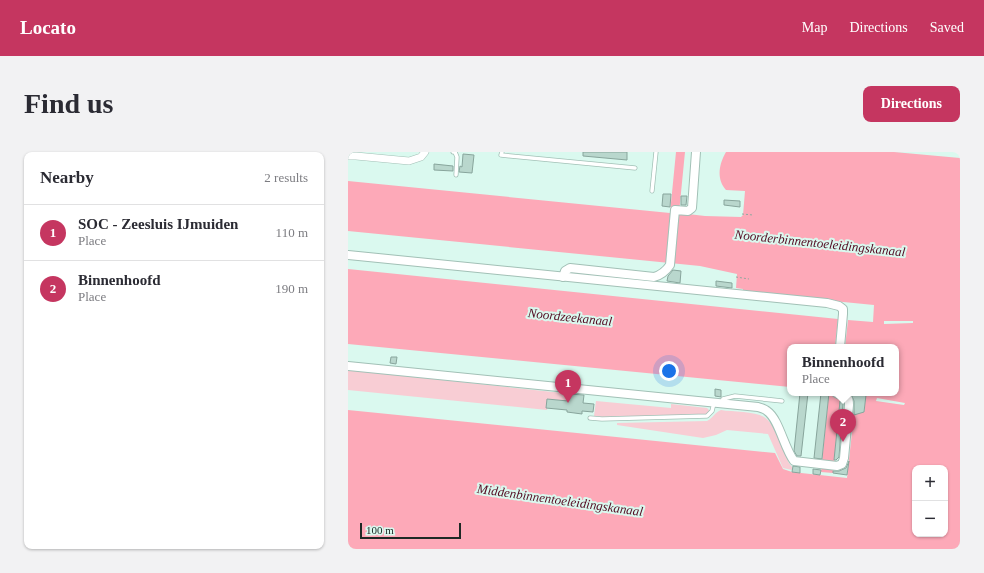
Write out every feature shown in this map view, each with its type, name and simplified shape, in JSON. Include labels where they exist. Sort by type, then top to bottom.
[{"type":"street","points":[[348,156],[409,161],[421,157],[425,152]]},
{"type":"street","points":[[563,277],[565,271],[570,268],[654,277],[658,276],[670,265],[675,210],[688,211],[692,208],[696,152]]},
{"type":"street","points":[[348,255],[827,303],[843,308],[840,344]]},
{"type":"street","points":[[348,366],[758,407],[767,410],[772,416],[789,454],[794,461],[837,466],[842,464],[844,458],[849,405],[847,396]]},
{"type":"lane","points":[[453,152],[455,152],[458,157],[456,174]]},
{"type":"lane","points":[[502,152],[501,155],[635,168]]},
{"type":"lane","points":[[652,191],[656,152]]},
{"type":"lane","points":[[590,418],[602,419],[706,416],[712,411],[717,403],[723,399],[735,396],[782,401]]},
{"type":"path","points":[[742,214],[753,215]]},
{"type":"path","points":[[736,277],[749,278]]},
{"type":"shaded area","points":[[348,370],[572,394],[572,397],[568,397],[568,401],[548,399],[547,410],[348,390]]},
{"type":"shaded area","points":[[596,401],[671,408],[671,404],[707,408],[709,410],[708,414],[703,415],[602,417],[594,416]]},
{"type":"shaded area","points":[[721,410],[760,415],[768,420],[779,438],[792,470],[783,468],[768,434],[727,430],[716,435],[703,438],[617,425],[617,423],[707,421]]},
{"type":"water","points":[[676,152],[685,152],[679,213],[705,216],[741,217],[743,215],[745,191],[726,190],[721,181],[720,166],[726,152],[894,152],[960,158],[960,549],[348,549],[348,410],[775,453],[783,469],[792,472],[847,478],[854,414],[864,412],[866,396],[899,396],[899,344],[845,344],[848,320],[873,322],[874,305],[743,292],[743,289],[736,288],[737,274],[700,266],[348,231],[348,181],[670,213]],"holes":[[[884,321],[913,321],[913,323],[884,324]],[[877,398],[905,403],[904,405],[876,401]]]},
{"type":"water","name":"Noordzeekanaal","points":[[348,269],[838,319],[835,344],[787,344],[787,387],[348,344]]},
{"type":"water","points":[[829,396],[841,396],[833,473],[821,472]]},
{"type":"building","points":[[583,152],[627,152],[627,160],[583,156]]},
{"type":"building","points":[[463,154],[474,155],[472,173],[459,172],[460,166],[462,167]]},
{"type":"building","points":[[434,164],[453,166],[453,171],[434,170]]},
{"type":"building","points":[[663,194],[671,194],[670,207],[662,206]]},
{"type":"building","points":[[681,196],[687,196],[686,205],[681,205]]},
{"type":"building","points":[[724,200],[740,201],[740,207],[724,205]]},
{"type":"building","points":[[673,270],[681,271],[680,283],[667,281],[668,276]]},
{"type":"building","points":[[716,281],[732,283],[732,288],[716,286]]},
{"type":"building","points":[[391,357],[397,357],[396,364],[390,363]]},
{"type":"building","points":[[715,389],[721,390],[721,397],[715,396]]},
{"type":"building","points":[[569,394],[584,395],[583,403],[594,404],[593,412],[582,411],[582,414],[567,412],[567,410],[546,408],[547,399],[568,401]]},
{"type":"building","points":[[800,396],[808,396],[801,456],[797,456],[794,451]]},
{"type":"building","points":[[821,396],[829,396],[822,459],[814,458]]},
{"type":"building","points":[[852,396],[866,396],[864,412],[854,415],[854,401]]},
{"type":"building","points":[[840,401],[843,401],[843,405],[839,457],[834,460]]},
{"type":"building","points":[[849,461],[847,475],[833,473],[833,471],[839,471],[846,468]]},
{"type":"building","points":[[793,466],[800,467],[800,473],[792,472]]},
{"type":"building","points":[[813,469],[821,470],[820,475],[813,474]]},
{"type":"place","name":"SOC - Zeesluis IJmuiden","points":[[568,403]]},
{"type":"place","name":"Binnenhoofd","points":[[843,442]]},
{"type":"water label","name":"Noorderbinnentoeleidingskanaal","points":[[820,243]]},
{"type":"water label","name":"Middenbinnentoeleidingskanaal","points":[[560,500]]}]
